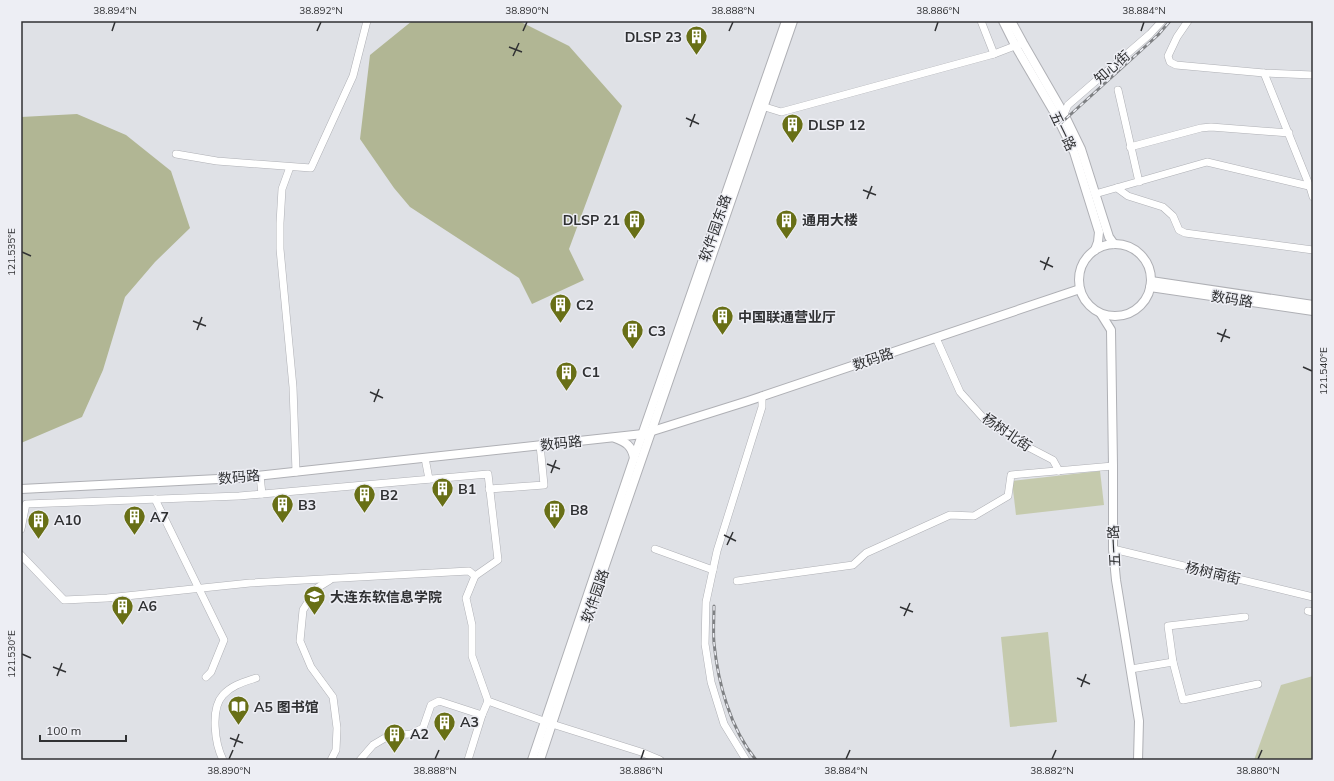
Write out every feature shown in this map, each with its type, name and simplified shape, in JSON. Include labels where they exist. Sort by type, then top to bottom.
[{"type":"main road","name":"软件园东路","points":[[642,434],[786,21]]},
{"type":"main road","name":"软件园东路","points":[[651,432],[742,167],[765,107],[793,21]]},
{"type":"main road","name":"五一路","points":[[1002,21],[1064,114],[1081,149],[1109,238],[1114,244]]},
{"type":"main road","name":"五一路","points":[[1011,21],[1019,45],[1074,152],[1099,232],[1095,250]]},
{"type":"main road","points":[[1111,330],[1116,318],[1121,316],[1133,311],[1142,304],[1147,296],[1150,284],[1150,273],[1146,261],[1137,252],[1126,246],[1114,244],[1095,250],[1087,258],[1081,267],[1079,278],[1080,289],[1083,298],[1096,311],[1102,314],[1121,316]]},
{"type":"main road","name":"数码路","points":[[1150,284],[1313,304]]},
{"type":"main road","name":"数码路","points":[[1150,284],[1313,311]]},
{"type":"main road","name":"数码路","points":[[21,489],[28,490],[238,478],[642,434],[762,396],[1080,289]]},
{"type":"main road","points":[[1102,314],[1111,330]]},
{"type":"main road","name":"五一路","points":[[1111,330],[1113,549],[1116,580],[1132,669],[1139,722],[1138,760]]},
{"type":"main road","points":[[658,413],[662,420],[673,425]]},
{"type":"main road","name":"软件园路","points":[[532,760],[548,723],[592,603],[651,432]]},
{"type":"main road","name":"软件园路","points":[[540,760],[548,723],[642,434]]},
{"type":"main road","points":[[615,437],[629,445],[633,450],[634,458]]},
{"type":"street","points":[[176,154],[217,161],[311,168],[353,76],[367,21]]},
{"type":"street","points":[[981,21],[994,54]]},
{"type":"street","name":"知心街","points":[[1064,114],[1068,104],[1150,34],[1162,21]]},
{"type":"street","points":[[1188,21],[1177,37],[1168,56],[1170,62],[1176,65],[1313,75]]},
{"type":"street","points":[[765,107],[781,112],[994,54],[1019,45]]},
{"type":"street","points":[[1264,72],[1312,187],[1313,197]]},
{"type":"street","points":[[1118,90],[1139,182]]},
{"type":"street","points":[[1130,147],[1201,128],[1212,127],[1289,133]]},
{"type":"street","points":[[1095,194],[1207,162],[1312,187]]},
{"type":"street","points":[[290,167],[282,189],[280,249],[293,387],[296,472]]},
{"type":"street","points":[[1117,188],[1128,196],[1162,207],[1173,216],[1179,230],[1185,233],[1313,250]]},
{"type":"street","name":"杨树北街","points":[[936,338],[960,392],[986,421],[1053,460],[1060,471]]},
{"type":"street","points":[[746,760],[724,724],[711,682],[705,644],[706,602],[720,543],[762,407],[762,396]]},
{"type":"street","points":[[490,489],[544,485],[540,445]]},
{"type":"street","points":[[425,458],[428,479]]},
{"type":"street","points":[[737,581],[853,565],[866,553],[950,515],[974,516],[1008,496],[1011,475],[1113,466]]},
{"type":"street","points":[[21,529],[26,504],[155,500],[262,494],[488,474],[498,560],[475,576],[466,598],[472,625],[472,656],[488,701],[468,760]]},
{"type":"street","points":[[260,476],[262,494]]},
{"type":"street","points":[[155,500],[224,640],[211,672],[206,677]]},
{"type":"street","points":[[655,549],[713,570]]},
{"type":"street","name":"杨树南街","points":[[1113,549],[1313,597]]},
{"type":"street","points":[[21,555],[64,600],[107,598],[250,583],[330,580],[469,571],[475,576]]},
{"type":"street","points":[[330,580],[317,588],[303,610],[300,641],[311,667],[333,697],[337,728],[336,750],[331,760]]},
{"type":"street","points":[[1245,617],[1168,626],[1173,662],[1182,700],[1258,684]]},
{"type":"street","points":[[1132,669],[1173,662]]},
{"type":"street","points":[[223,760],[220,755],[215,735],[216,711],[222,696],[236,685],[256,678]]},
{"type":"street","points":[[360,760],[373,745],[390,735],[411,734],[423,728],[431,705],[439,701],[482,715]]},
{"type":"street","points":[[488,701],[548,723],[641,752],[660,760]]},
{"type":"green space","points":[[412,21],[519,21],[569,46],[622,106],[569,249],[584,280],[532,304],[519,278],[410,207],[394,188],[360,139],[370,55]]},
{"type":"green space","points":[[77,114],[126,135],[171,171],[190,228],[155,262],[125,297],[103,370],[82,417],[21,443],[21,117]]},
{"type":"green space","points":[[1100,471],[1104,505],[1016,515],[1012,481]]},
{"type":"green space","points":[[1048,632],[1057,722],[1010,727],[1001,637]]},
{"type":"green space","points":[[1313,676],[1313,760],[1254,760],[1281,685]]},
{"type":"railway","points":[[1060,124],[1158,35],[1170,21]]},
{"type":"railway","points":[[714,606],[714,643],[722,689],[732,719],[739,734],[756,760]]},
{"type":"place","name":"DLSP 23","points":[[697,56]]},
{"type":"place","name":"DLSP 12","points":[[792,144]]},
{"type":"place","name":"DLSP 21","points":[[635,240]]},
{"type":"place","name":"通用大楼","points":[[786,240]]},
{"type":"place","name":"C2","points":[[560,324]]},
{"type":"place","name":"中国联通营业厅","points":[[723,336]]},
{"type":"place","name":"C3","points":[[633,350]]},
{"type":"place","name":"C1","points":[[567,392]]},
{"type":"place","name":"B1","points":[[443,508]]},
{"type":"place","name":"B2","points":[[364,514]]},
{"type":"place","name":"B3","points":[[282,524]]},
{"type":"place","name":"B8","points":[[554,530]]},
{"type":"place","name":"A7","points":[[135,536]]},
{"type":"place","name":"A10","points":[[38,540]]},
{"type":"place","name":"大连东软信息学院","points":[[314,616]]},
{"type":"place","name":"A6","points":[[123,626]]},
{"type":"place","name":"A5 图书馆","points":[[239,726]]},
{"type":"place","name":"A3","points":[[444,742]]},
{"type":"place","name":"A2","points":[[394,754]]}]
